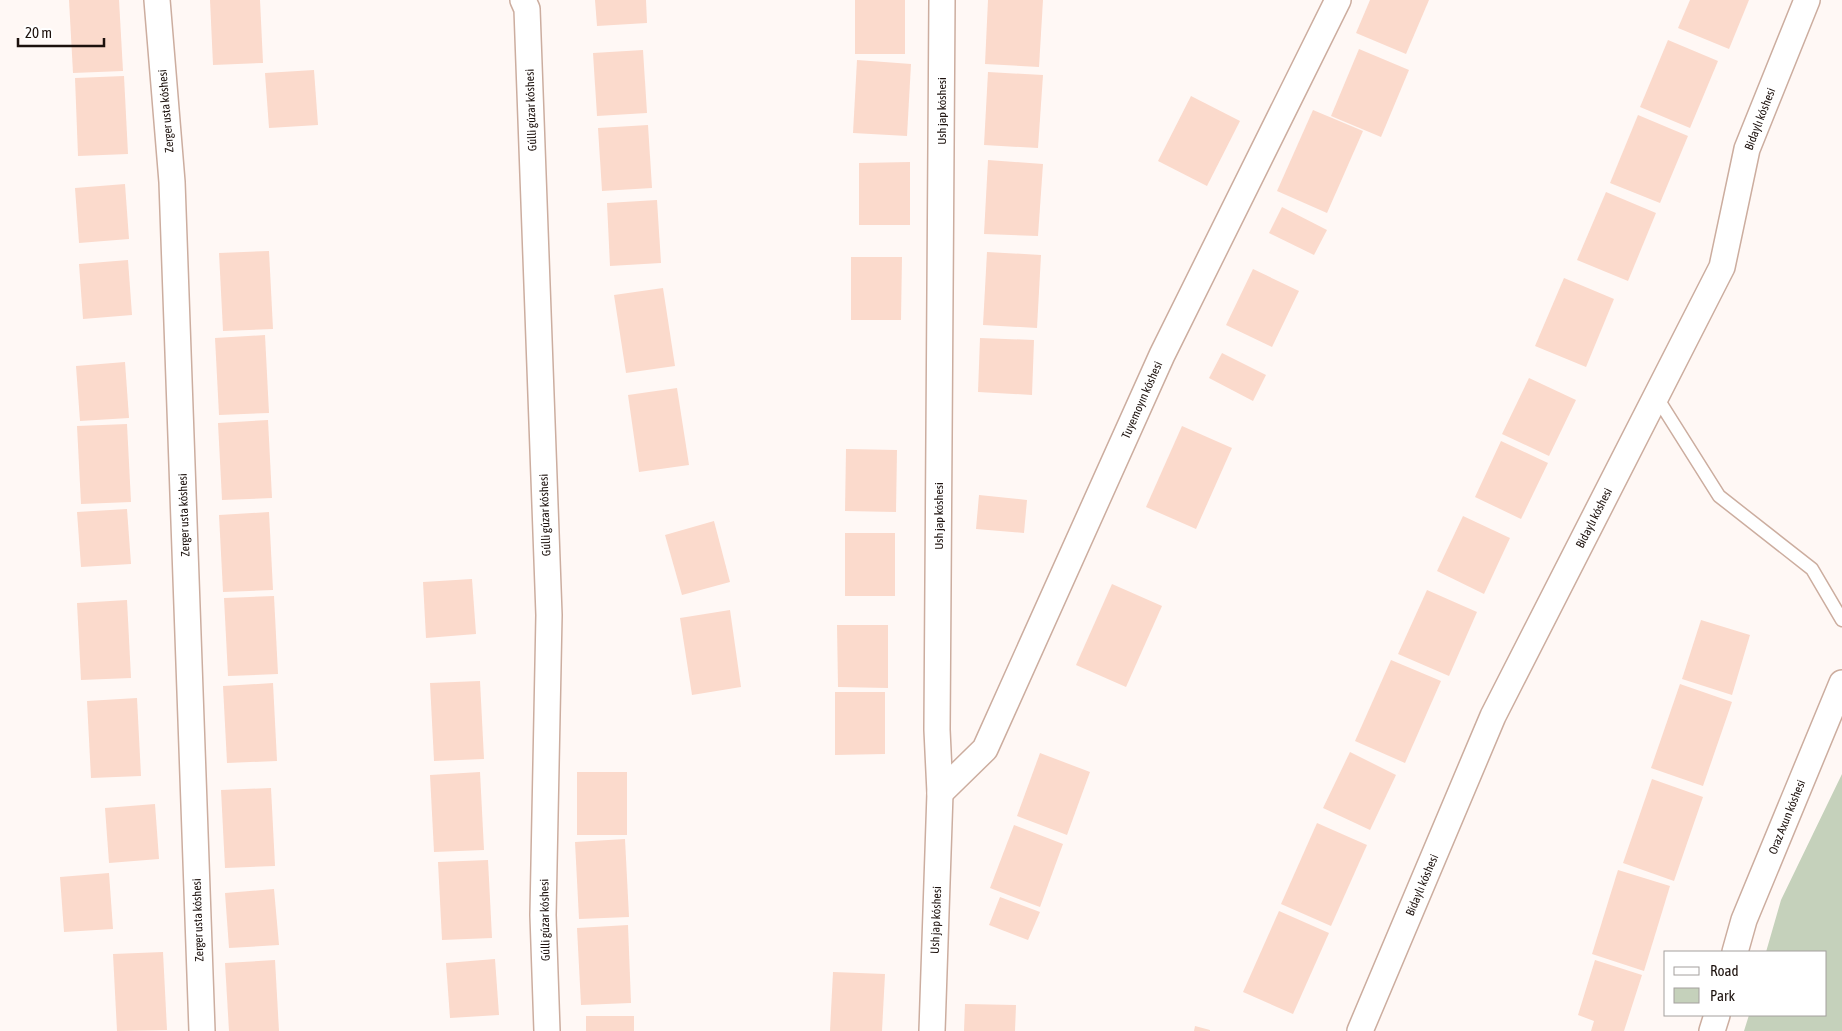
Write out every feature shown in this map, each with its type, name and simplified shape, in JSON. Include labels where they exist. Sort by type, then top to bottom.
[{"type":"street","name":"Zerger usta kóshesi","points":[[157,0],[172,182],[202,1031]]},
{"type":"street","name":"Gúlli gúzar kóshesi","points":[[523,0],[528,9],[549,615],[543,915],[547,1031]]},
{"type":"street","name":"Ush jap kóshesi","points":[[932,1031],[940,793],[937,720],[942,0]]},
{"type":"street","name":"Tuyemoyın kóshesi","points":[[940,793],[985,748],[1162,355],[1338,0]]},
{"type":"street","name":"Bidaylı kóshesi","points":[[1360,1031],[1493,716],[1722,267],[1747,148],[1808,0]]},
{"type":"street","name":"Oraz Axun kóshesi","points":[[1735,951],[1744,920],[1842,683]]},
{"type":"street","points":[[1712,1031],[1717,1016]]},
{"type":"lane","points":[[1656,396],[1719,496],[1812,569],[1842,620]]},
{"type":"green space","points":[[1842,774],[1842,1031],[1744,1031],[1749,1016],[1827,1016],[1827,951],[1766,951],[1781,900]]},
{"type":"building","points":[[69,0],[119,0],[123,71],[73,73]]},
{"type":"building","points":[[210,0],[260,0],[263,63],[213,65]]},
{"type":"building","points":[[595,0],[646,0],[647,23],[597,26]]},
{"type":"building","points":[[855,0],[905,0],[905,54],[855,54]]},
{"type":"building","points":[[988,0],[1043,0],[1039,67],[985,64]]},
{"type":"building","points":[[1370,0],[1429,0],[1406,54],[1356,33]]},
{"type":"building","points":[[1690,0],[1749,0],[1729,49],[1678,28]]},
{"type":"building","points":[[1668,40],[1718,61],[1690,128],[1640,107]]},
{"type":"building","points":[[1359,49],[1409,70],[1381,137],[1331,116]]},
{"type":"building","points":[[643,50],[647,113],[597,116],[593,53]]},
{"type":"building","points":[[857,60],[911,64],[907,136],[853,133]]},
{"type":"building","points":[[314,70],[318,125],[269,128],[265,73]]},
{"type":"building","points":[[988,72],[1043,75],[1038,148],[984,145]]},
{"type":"building","points":[[124,76],[128,154],[78,156],[75,78]]},
{"type":"building","points":[[1191,96],[1240,121],[1207,186],[1158,161]]},
{"type":"building","points":[[1313,110],[1363,131],[1327,213],[1277,191]]},
{"type":"building","points":[[1638,115],[1688,136],[1660,203],[1610,183]]},
{"type":"building","points":[[648,125],[652,188],[602,191],[598,128]]},
{"type":"building","points":[[988,160],[1043,164],[1038,236],[984,234]]},
{"type":"building","points":[[910,162],[910,225],[859,225],[859,163]]},
{"type":"building","points":[[125,184],[129,239],[79,243],[75,188]]},
{"type":"building","points":[[1606,192],[1656,213],[1628,281],[1577,260]]},
{"type":"building","points":[[657,200],[661,263],[610,266],[607,203]]},
{"type":"building","points":[[1282,207],[1327,230],[1314,255],[1269,233]]},
{"type":"building","points":[[269,251],[273,329],[223,331],[219,253]]},
{"type":"building","points":[[987,252],[1041,255],[1037,328],[983,325]]},
{"type":"building","points":[[851,257],[902,257],[901,320],[851,320]]},
{"type":"building","points":[[128,260],[132,315],[83,319],[79,264]]},
{"type":"building","points":[[1253,269],[1299,291],[1272,347],[1226,325]]},
{"type":"building","points":[[1564,278],[1614,299],[1586,367],[1535,346]]},
{"type":"building","points":[[663,288],[675,366],[626,373],[614,295]]},
{"type":"building","points":[[265,335],[269,413],[219,415],[215,338]]},
{"type":"building","points":[[980,338],[1034,340],[1032,395],[978,392]]},
{"type":"building","points":[[1222,353],[1266,375],[1253,401],[1209,378]]},
{"type":"building","points":[[125,362],[129,418],[80,421],[76,366]]},
{"type":"building","points":[[1529,378],[1576,400],[1549,456],[1502,434]]},
{"type":"building","points":[[677,388],[689,465],[639,472],[628,395]]},
{"type":"building","points":[[268,420],[272,498],[222,500],[218,423]]},
{"type":"building","points":[[127,424],[131,502],[81,504],[77,426]]},
{"type":"building","points":[[1182,426],[1232,448],[1196,529],[1146,507]]},
{"type":"building","points":[[1501,441],[1548,463],[1521,519],[1475,497]]},
{"type":"building","points":[[846,449],[897,450],[896,512],[845,511]]},
{"type":"building","points":[[979,495],[1027,500],[1024,533],[976,529]]},
{"type":"building","points":[[127,509],[131,564],[81,567],[77,512]]},
{"type":"building","points":[[269,512],[273,590],[223,592],[219,515]]},
{"type":"building","points":[[1463,516],[1510,538],[1484,594],[1437,571]]},
{"type":"building","points":[[714,521],[730,582],[682,595],[665,535]]},
{"type":"building","points":[[845,533],[895,533],[895,596],[845,596]]},
{"type":"building","points":[[472,579],[476,634],[426,638],[423,582]]},
{"type":"building","points":[[1112,584],[1162,606],[1126,687],[1076,665]]},
{"type":"building","points":[[1427,590],[1477,612],[1449,676],[1398,654]]},
{"type":"building","points":[[274,596],[278,674],[228,676],[224,598]]},
{"type":"building","points":[[127,600],[131,678],[81,680],[77,603]]},
{"type":"building","points":[[730,610],[741,687],[692,695],[680,618]]},
{"type":"building","points":[[1701,620],[1750,635],[1732,695],[1682,679]]},
{"type":"building","points":[[837,625],[888,625],[888,688],[838,687]]},
{"type":"building","points":[[1391,660],[1441,681],[1405,763],[1355,741]]},
{"type":"building","points":[[480,681],[484,759],[434,761],[430,683]]},
{"type":"building","points":[[273,683],[277,761],[227,763],[223,686]]},
{"type":"building","points":[[1680,684],[1732,702],[1703,786],[1651,768]]},
{"type":"building","points":[[835,692],[885,692],[885,754],[835,755]]},
{"type":"building","points":[[137,698],[141,776],[91,778],[87,701]]},
{"type":"building","points":[[1350,752],[1396,775],[1370,830],[1323,808]]},
{"type":"building","points":[[1040,753],[1090,772],[1067,835],[1017,816]]},
{"type":"building","points":[[480,772],[484,850],[434,852],[430,775]]},
{"type":"building","points":[[577,772],[627,772],[627,835],[577,835]]},
{"type":"building","points":[[1652,779],[1703,797],[1674,881],[1623,863]]},
{"type":"building","points":[[271,788],[275,866],[225,868],[221,790]]},
{"type":"building","points":[[155,804],[159,859],[109,863],[105,808]]},
{"type":"building","points":[[1317,823],[1367,845],[1331,926],[1281,904]]},
{"type":"building","points":[[1014,825],[1063,844],[1040,907],[990,888]]},
{"type":"building","points":[[625,839],[629,917],[579,919],[575,842]]},
{"type":"building","points":[[488,860],[492,938],[442,940],[438,862]]},
{"type":"building","points":[[1618,870],[1670,886],[1644,971],[1592,954]]},
{"type":"building","points":[[109,873],[113,929],[64,932],[60,877]]},
{"type":"building","points":[[274,889],[279,945],[229,948],[225,893]]},
{"type":"building","points":[[1000,897],[1040,912],[1028,940],[989,925]]},
{"type":"building","points":[[1279,911],[1329,933],[1293,1014],[1243,992]]},
{"type":"building","points":[[628,925],[631,1003],[581,1005],[577,928]]},
{"type":"building","points":[[163,952],[167,1030],[117,1031],[113,954]]},
{"type":"building","points":[[495,959],[499,1015],[450,1018],[446,963]]},
{"type":"building","points":[[275,960],[279,1031],[229,1031],[225,963]]},
{"type":"building","points":[[1595,960],[1642,975],[1624,1031],[1591,1031],[1594,1021],[1578,1015]]},
{"type":"building","points":[[833,972],[885,974],[882,1031],[830,1031]]},
{"type":"building","points":[[965,1004],[1016,1005],[1015,1031],[964,1031]]},
{"type":"building","points":[[586,1016],[634,1016],[634,1031],[586,1031]]},
{"type":"building","points":[[1195,1026],[1210,1030],[1210,1031],[1194,1031]]}]
